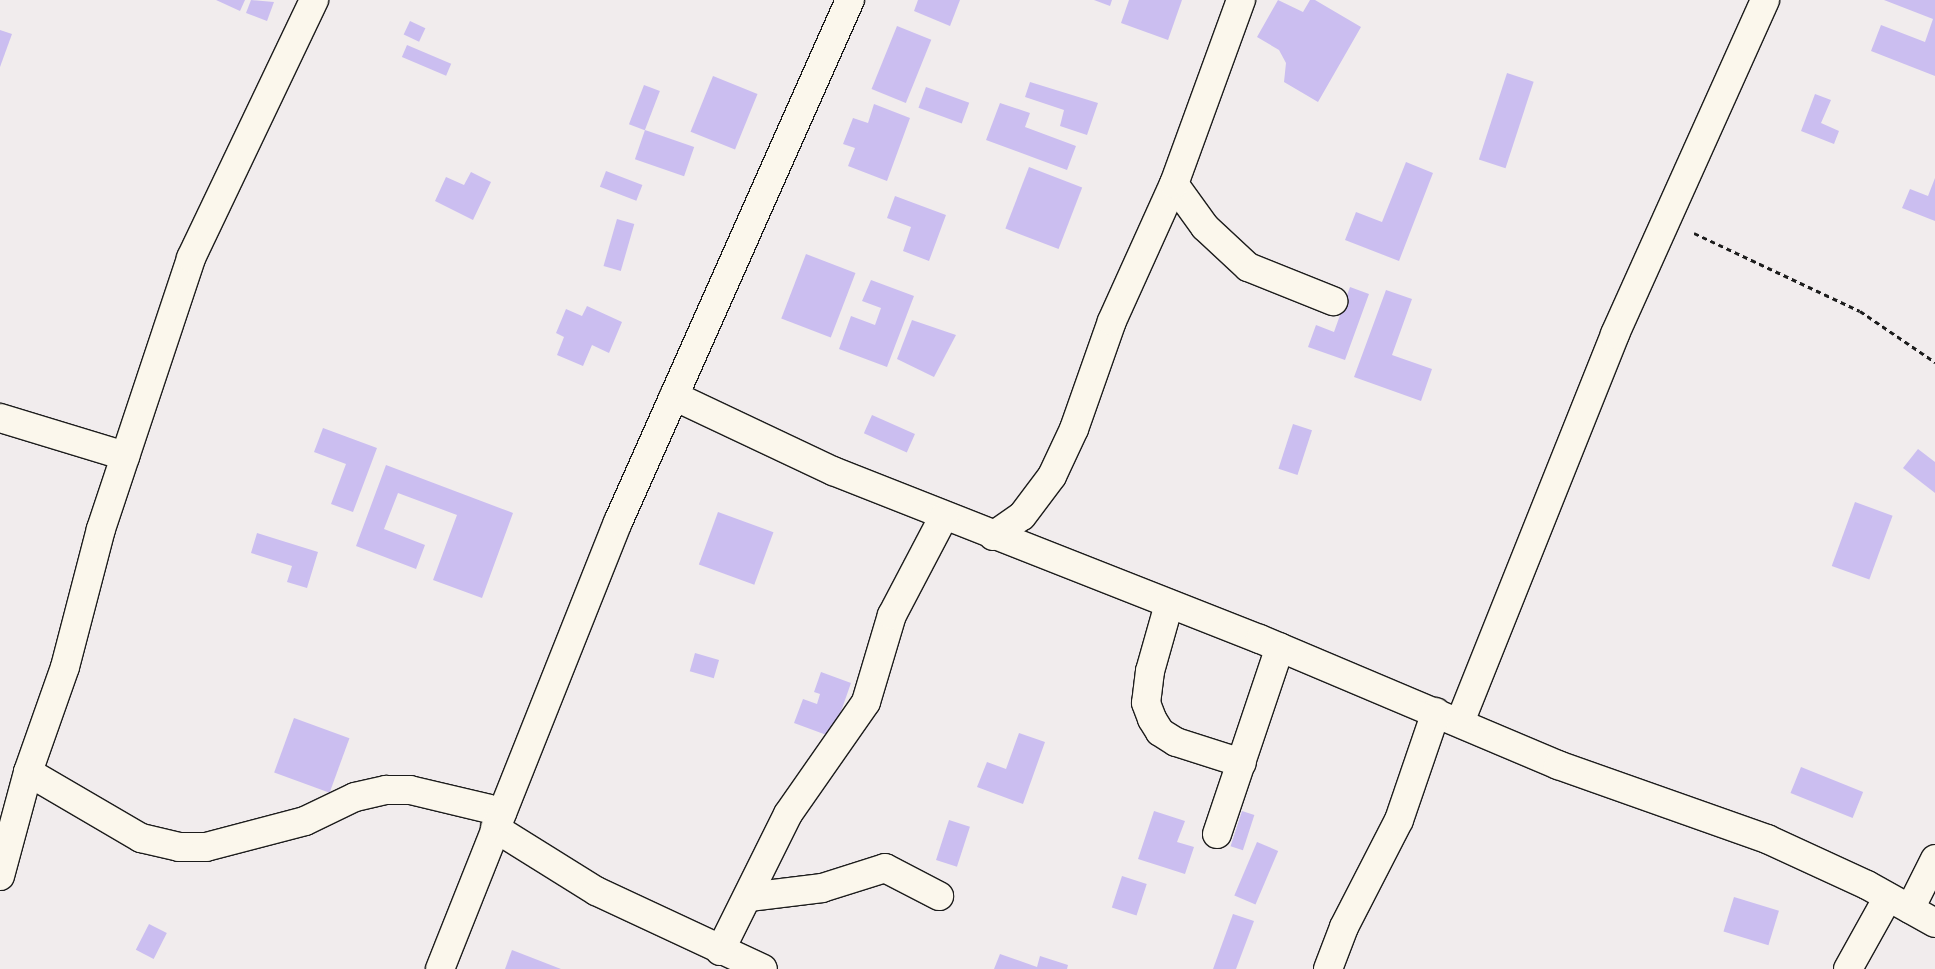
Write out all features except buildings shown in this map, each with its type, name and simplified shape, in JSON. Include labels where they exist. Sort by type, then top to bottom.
[{"type":"street","points":[[0,876],[28,772],[65,667],[101,529],[191,258],[257,111],[314,0]]},
{"type":"street","points":[[440,969],[618,522],[850,0]]},
{"type":"street","points":[[993,536],[1022,516],[1052,476],[1112,322],[1174,184],[1241,0]]},
{"type":"street","points":[[1328,969],[1344,927],[1399,820],[1448,717],[1665,218],[1765,0]]},
{"type":"street","points":[[1174,184],[1205,227],[1248,267],[1333,301]]},
{"type":"street","points":[[674,396],[833,471],[993,536],[1280,647],[1558,764],[1767,839],[1899,903],[1935,923]]},
{"type":"street","points":[[0,418],[125,456]]},
{"type":"street","points":[[720,951],[749,898],[788,814],[866,702],[892,616],[944,516]]},
{"type":"street","points":[[1169,604],[1150,671],[1146,703],[1152,719],[1160,732],[1176,742],[1242,763]]},
{"type":"street","points":[[1218,834],[1280,647]]},
{"type":"street","points":[[28,772],[141,838],[179,848],[206,847],[305,821],[355,797],[386,790],[410,790],[498,820],[596,891],[720,951],[763,969]]},
{"type":"street","points":[[1848,969],[1935,859]]},
{"type":"street","points":[[749,898],[822,888],[885,868],[940,896]]},
{"type":"path","points":[[1665,218],[1752,264],[1860,310],[1935,362]]}]
